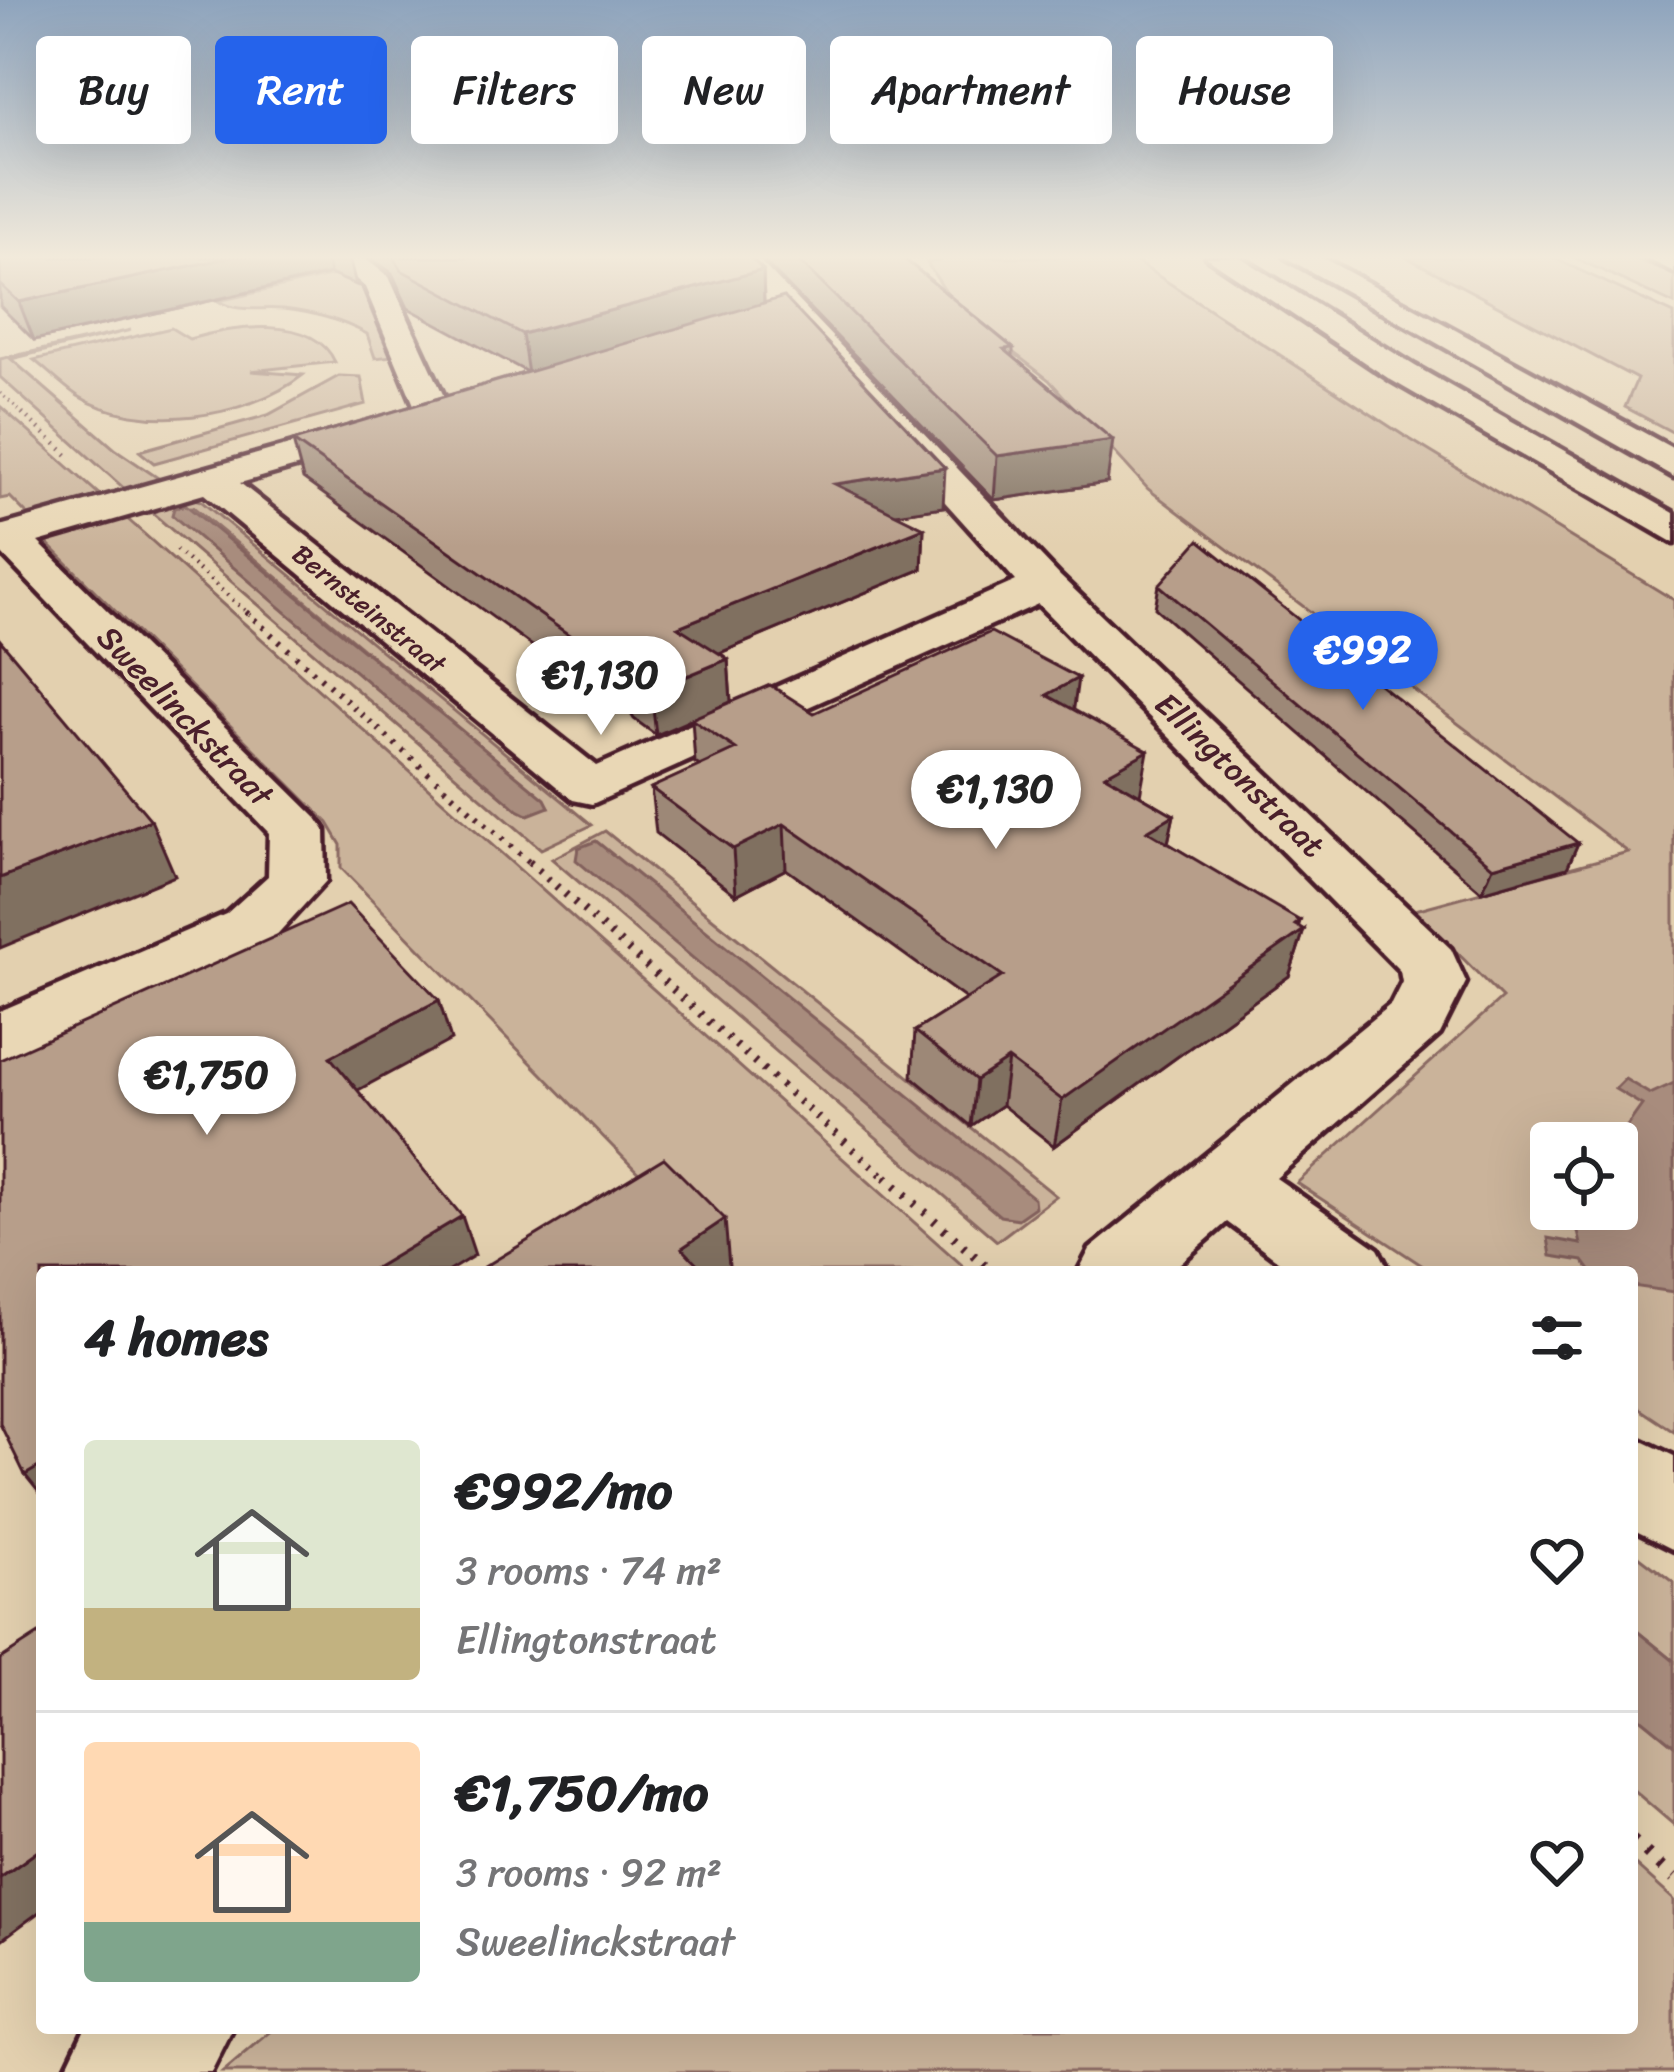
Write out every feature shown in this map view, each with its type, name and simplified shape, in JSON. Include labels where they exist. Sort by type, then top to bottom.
[{"type":"main road","points":[[408,354],[434,416]]},
{"type":"main road","name":"Ellingtonstraat","points":[[805,354],[1429,964],[1434,982],[1417,1018],[1124,1266]]},
{"type":"main road","points":[[1373,354],[1674,530]]},
{"type":"main road","points":[[1474,354],[1674,465]]},
{"type":"main road","points":[[4,538],[479,403]]},
{"type":"main road","name":"Bernsteinstraat","points":[[210,479],[592,788],[1044,585]]},
{"type":"main road","name":"Sweelinckstraat","points":[[0,1037],[248,928],[297,881],[297,830],[4,538]]},
{"type":"main road","points":[[1226,1181],[1343,1266]]},
{"type":"main road","points":[[1638,1481],[1674,1508]]},
{"type":"main road","points":[[122,2072],[169,2034]]},
{"type":"path","points":[[0,393],[986,1266]]},
{"type":"path","points":[[1638,1845],[1674,1878]]},
{"type":"shaded area","points":[[33,354],[11,359],[115,449],[161,480],[126,490],[0,377],[0,359]]},
{"type":"shaded area","points":[[61,354],[329,354],[335,362],[251,371],[303,375],[280,390],[224,411],[161,418],[103,408],[78,396],[34,360]]},
{"type":"shaded area","points":[[1015,354],[1278,354],[1674,600],[1674,1432],[1638,1408],[1638,1266],[1423,1266],[1297,1183],[1502,998],[1415,910],[1628,852],[1148,489],[1049,380]]},
{"type":"shaded area","points":[[1589,354],[1674,354],[1674,433],[1625,407],[1637,379]]},
{"type":"shaded area","points":[[339,376],[361,377],[366,404],[154,463],[139,451],[268,415]]},
{"type":"shaded area","points":[[0,406],[102,497],[29,516],[10,497],[0,499]]},
{"type":"shaded area","points":[[188,497],[201,501],[592,825],[541,849],[151,512]],"holes":[[[193,507],[549,807],[518,810],[173,515],[174,508]]]},
{"type":"shaded area","points":[[186,505],[549,807],[528,815],[518,810],[172,515],[174,508]]},
{"type":"shaded area","points":[[124,516],[963,1266],[729,1266],[341,868],[341,845],[328,823],[47,539]]},
{"type":"shaded area","points":[[605,831],[1056,1196],[997,1241],[552,859]]},
{"type":"shaded area","points":[[596,841],[1034,1198],[1035,1207],[1018,1219],[1000,1216],[576,860],[578,848]]},
{"type":"shaded area","points":[[1625,1079],[1650,1094],[1674,1083],[1674,1292],[1638,1287],[1638,1266],[1587,1266],[1583,1261],[1551,1256],[1548,1238],[1581,1244],[1577,1230],[1638,1230],[1638,1122],[1630,1122],[1642,1105],[1615,1089]]},
{"type":"shaded area","points":[[1638,1556],[1674,1583],[1674,1661],[1638,1632]]},
{"type":"shaded area","points":[[1638,1632],[1674,1661],[1674,1745],[1638,1716]]},
{"type":"shaded area","points":[[1638,1716],[1674,1745],[1674,1825],[1638,1794]]},
{"type":"shaded area","points":[[1638,1867],[1674,1900],[1674,2072],[223,2072],[268,2034],[1638,2034]]},
{"type":"building","points":[[591,354],[837,354],[945,468],[835,484],[924,528],[678,627],[728,659],[651,691],[629,676],[614,651],[599,656],[293,441]]},
{"type":"building","points":[[893,354],[1010,354],[1113,440],[997,456]]},
{"type":"building","points":[[1199,540],[1578,843],[1493,867],[1159,585]]},
{"type":"building","points":[[991,632],[1078,678],[1047,695],[1148,751],[1105,775],[1174,815],[1147,831],[1300,921],[1295,925],[1304,930],[1062,1100],[1008,1059],[976,1080],[915,1031],[1003,976],[784,824],[733,849],[651,788],[736,749],[691,719],[770,685],[814,713]]},
{"type":"building","points":[[0,640],[151,820],[0,878]]},
{"type":"building","points":[[348,904],[439,1000],[330,1057],[462,1216],[378,1266],[36,1266],[36,1469],[25,1475],[0,1424],[0,1060]]},
{"type":"building","points":[[664,1158],[725,1219],[682,1248],[699,1266],[486,1266]]},
{"type":"building","points":[[36,1636],[36,1852],[0,1878],[0,1659]]}]
